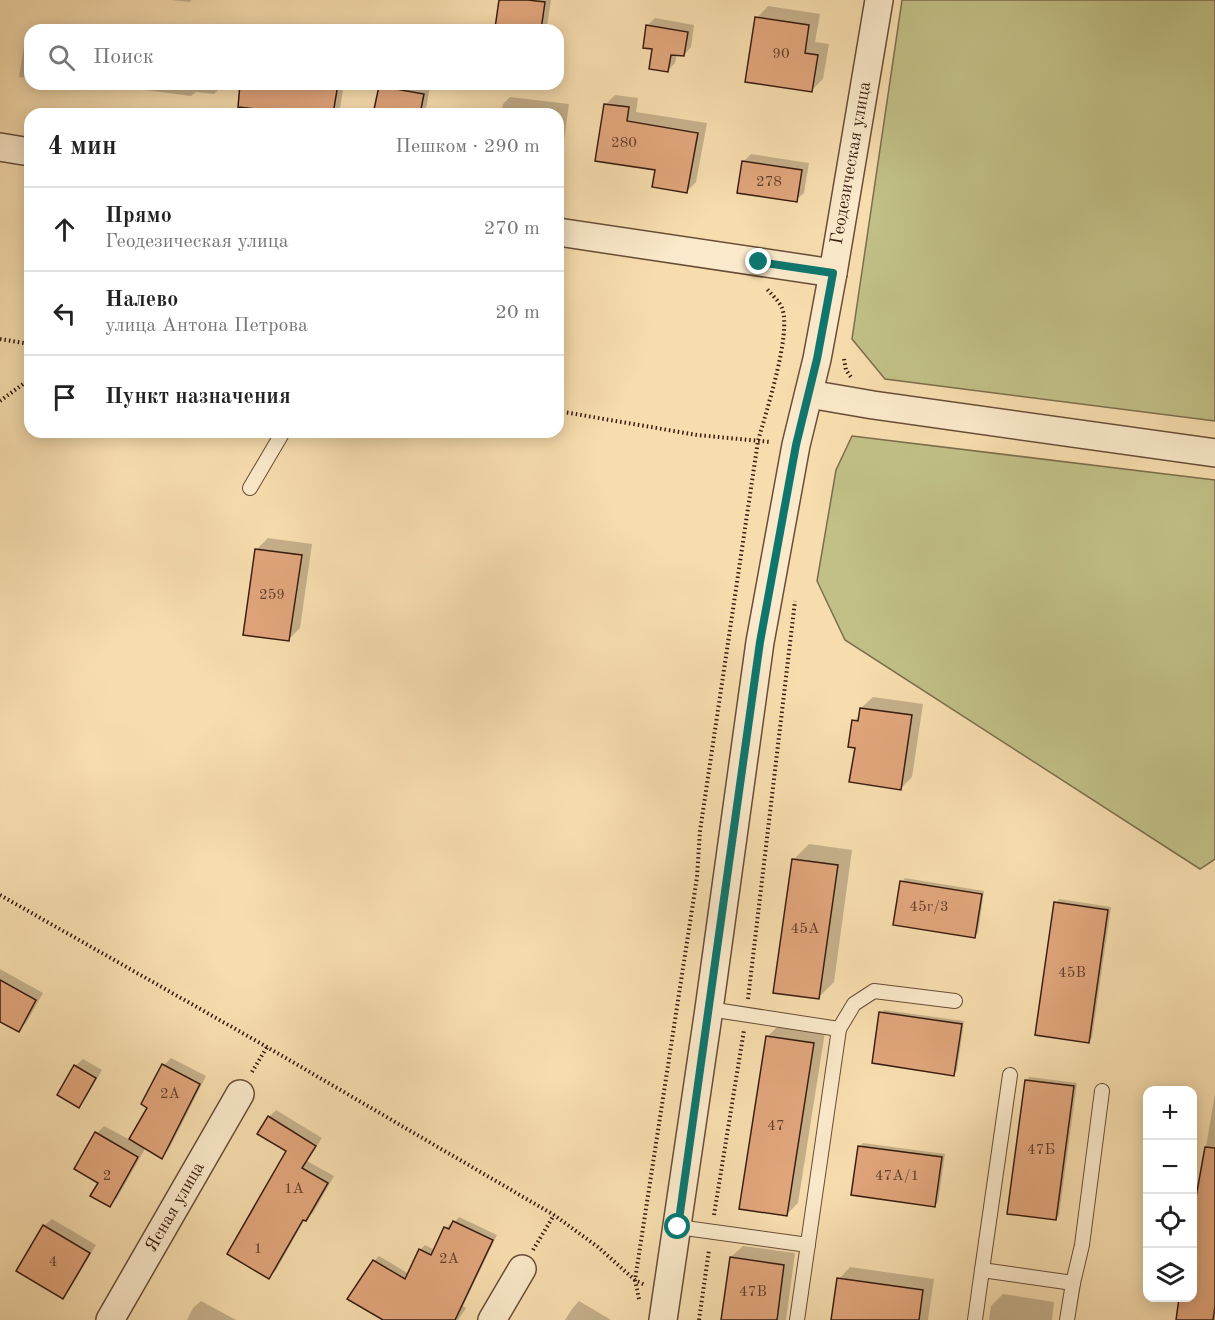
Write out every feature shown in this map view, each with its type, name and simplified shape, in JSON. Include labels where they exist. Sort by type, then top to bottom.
[{"type":"street","name":"Геодезическая улица","points":[[657,1309],[678,1227],[760,642],[796,445],[809,394],[833,273],[879,0]]},
{"type":"street","points":[[0,147],[24,151]]},
{"type":"street","points":[[564,233],[833,273]]},
{"type":"street","points":[[809,394],[1215,453]]},
{"type":"street","name":"Ясная улица","points":[[110,1320],[240,1094]]},
{"type":"street","points":[[492,1320],[522,1269]]},
{"type":"lane","points":[[250,488],[279,438]]},
{"type":"lane","points":[[796,1320],[839,1029],[854,1004],[874,991],[955,1001]]},
{"type":"lane","points":[[710,1009],[839,1029]]},
{"type":"lane","points":[[975,1320],[1010,1075]]},
{"type":"lane","points":[[1067,1320],[1082,1245],[1102,1091]]},
{"type":"lane","points":[[678,1227],[808,1245]]},
{"type":"lane","points":[[982,1270],[1073,1283]]},
{"type":"path","points":[[657,1309],[635,1280],[697,877],[700,831],[758,441],[784,330],[782,307],[764,285]]},
{"type":"path","points":[[0,339],[24,343]]},
{"type":"path","points":[[843,354],[846,370],[854,381]]},
{"type":"path","points":[[0,401],[24,383]]},
{"type":"path","points":[[564,412],[698,435],[775,443]]},
{"type":"path","points":[[699,1320],[746,1015],[796,597]]},
{"type":"path","points":[[0,895],[267,1047],[554,1215],[598,1247],[635,1280],[657,1309]]},
{"type":"path","points":[[522,1269],[554,1215]]},
{"type":"shaded area","points":[[902,0],[1215,0],[1215,421],[885,379],[852,339]]},
{"type":"shaded area","points":[[852,436],[1215,480],[1215,859],[1200,869],[845,640],[817,581],[836,470]]},
{"type":"building","points":[[499,0],[545,2],[542,24],[496,24]]},
{"type":"building","points":[[755,17],[809,25],[805,53],[818,55],[812,92],[745,82]]},
{"type":"building","points":[[646,25],[688,32],[684,56],[671,55],[668,72],[649,69],[652,49],[643,48]]},
{"type":"building","points":[[239,90],[337,90],[334,108],[238,107]]},
{"type":"building","points":[[378,90],[402,90],[424,94],[421,108],[374,108]]},
{"type":"building","points":[[604,104],[629,107],[627,121],[698,133],[687,193],[652,187],[655,170],[595,161]]},
{"type":"building","points":[[742,161],[802,170],[797,202],[737,193]]},
{"type":"building","points":[[255,549],[302,555],[289,641],[243,635]]},
{"type":"building","points":[[860,708],[912,715],[901,790],[849,782],[855,748],[848,747],[852,720],[858,721]]},
{"type":"building","points":[[792,859],[838,865],[819,999],[773,993]]},
{"type":"building","points":[[900,881],[982,894],[975,938],[893,925]]},
{"type":"building","points":[[1054,902],[1108,910],[1089,1043],[1035,1035]]},
{"type":"building","points":[[0,980],[36,1000],[19,1032],[0,1022]]},
{"type":"building","points":[[879,1012],[962,1024],[954,1076],[872,1063]]},
{"type":"building","points":[[766,1036],[814,1043],[787,1216],[739,1209]]},
{"type":"building","points":[[162,1064],[200,1084],[162,1159],[129,1139],[147,1108],[141,1104]]},
{"type":"building","points":[[74,1065],[96,1078],[79,1108],[57,1095]]},
{"type":"building","points":[[1025,1080],[1074,1086],[1056,1220],[1007,1214]]},
{"type":"building","points":[[268,1116],[316,1146],[302,1168],[328,1183],[306,1221],[303,1220],[269,1279],[227,1254],[286,1151],[257,1134]]},
{"type":"building","points":[[95,1132],[138,1157],[110,1207],[90,1196],[98,1183],[74,1169]]},
{"type":"building","points":[[858,1146],[942,1157],[935,1207],[851,1195]]},
{"type":"building","points":[[1205,1147],[1215,1148],[1215,1306],[1213,1320],[1176,1320],[1178,1302],[1197,1302],[1197,1191]]},
{"type":"building","points":[[453,1221],[493,1240],[455,1320],[383,1320],[347,1299],[373,1260],[405,1279],[419,1249],[431,1255],[444,1227],[449,1229]]},
{"type":"building","points":[[43,1225],[90,1253],[63,1299],[16,1271]]},
{"type":"building","points":[[730,1257],[784,1265],[777,1320],[721,1320]]},
{"type":"building","points":[[837,1278],[923,1290],[919,1320],[831,1320]]},
{"type":"route","points":[[678,1227],[760,642],[796,445],[817,359],[833,273],[759,262]]}]
